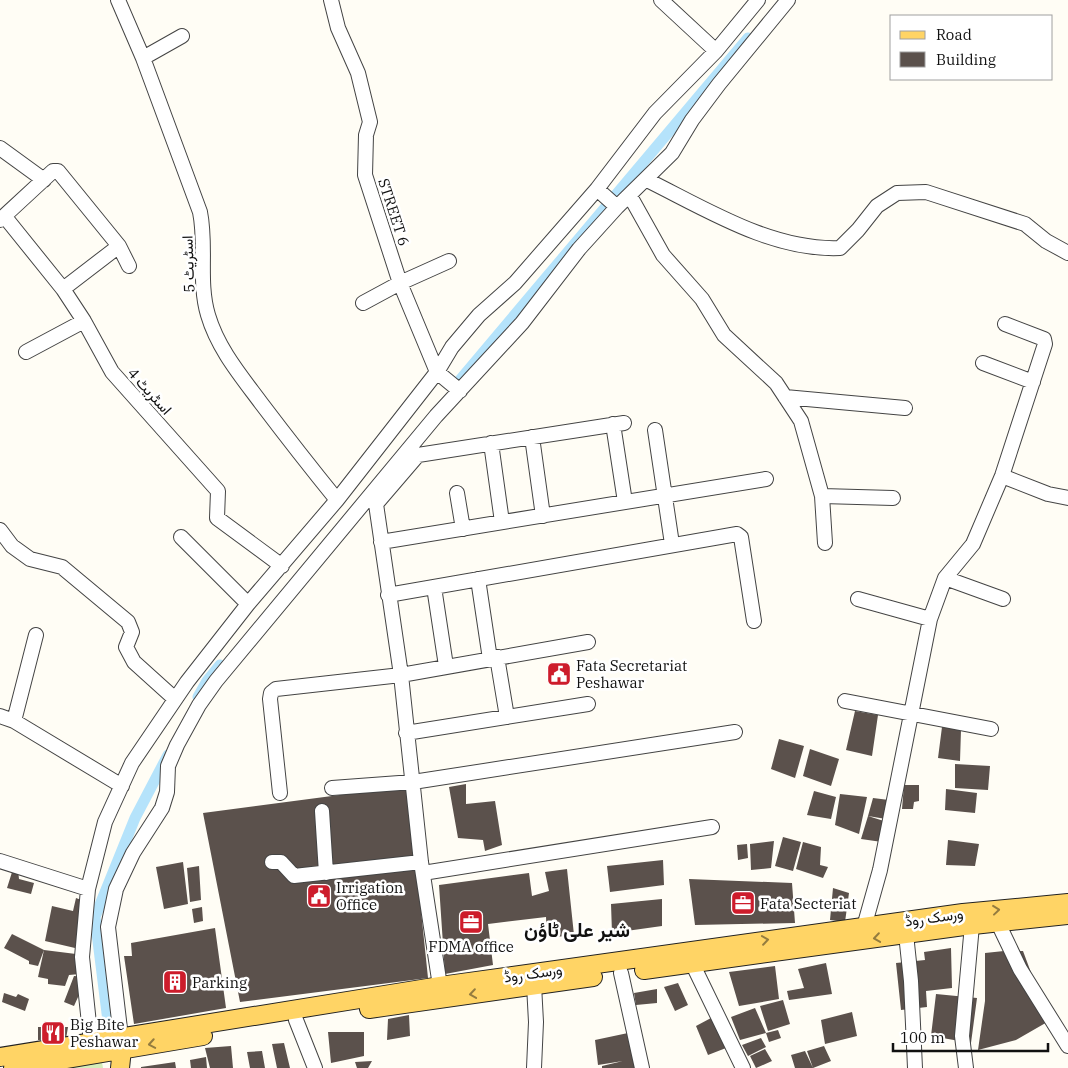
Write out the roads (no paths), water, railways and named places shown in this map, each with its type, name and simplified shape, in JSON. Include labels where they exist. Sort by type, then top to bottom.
[{"type":"main road","name":"ورسک روڈ","points":[[441,992],[534,985],[906,934],[938,923],[972,926],[998,923],[1046,911],[1068,903]]},
{"type":"main road","name":"ورسک روڈ","points":[[0,1057],[93,1052],[119,1043],[295,1014],[864,927],[938,923],[1046,911],[1068,916]]},
{"type":"main road","points":[[119,1043],[120,1068]]},
{"type":"main road","name":"ورسک روڈ","points":[[13,1068],[55,1054]]},
{"type":"street","name":"اسٹریٹ 5","points":[[118,0],[143,58],[200,212],[203,223],[203,284],[208,314],[217,338],[232,364],[337,500]]},
{"type":"street","name":"STREET 6","points":[[331,0],[338,28],[358,73],[370,122],[366,135],[365,175],[400,283],[437,372]]},
{"type":"street","points":[[661,0],[716,51]]},
{"type":"street","points":[[93,1052],[82,957],[88,889],[105,822],[132,763],[175,699],[248,604],[337,500],[437,372],[452,347],[478,315],[515,283],[597,189],[655,113],[716,51],[758,0]]},
{"type":"street","points":[[119,1043],[108,927],[116,889],[133,853],[162,808],[167,792],[168,766],[177,744],[199,705],[216,681],[360,506],[459,391],[522,323],[579,250],[617,207],[647,180],[672,153],[714,91],[788,0]]},
{"type":"street","points":[[736,27],[754,40]]},
{"type":"street","points":[[143,58],[182,36]]},
{"type":"street","points":[[0,148],[44,180]]},
{"type":"street","points":[[3,218],[53,172],[58,171],[119,246],[129,266]]},
{"type":"street","points":[[647,180],[760,234],[821,249],[840,248],[858,230],[877,206],[897,193],[926,192],[1025,224],[1046,240],[1068,253]]},
{"type":"street","points":[[597,189],[617,207]]},
{"type":"street","points":[[630,196],[663,256],[702,299],[724,334],[776,383],[801,421],[822,496],[825,543]]},
{"type":"street","name":"اسٹریٹ 4","points":[[3,218],[63,289],[84,320],[112,372],[218,491],[217,518],[282,566]]},
{"type":"street","points":[[63,289],[119,246]]},
{"type":"street","points":[[363,303],[400,283],[449,262]]},
{"type":"street","points":[[26,352],[84,320]]},
{"type":"street","points":[[864,927],[880,870],[930,619],[945,578],[973,544],[1002,476],[1046,344],[1044,339],[1005,324]]},
{"type":"street","points":[[983,363],[1033,382]]},
{"type":"street","points":[[437,372],[459,391]]},
{"type":"street","points":[[785,397],[905,408]]},
{"type":"street","points":[[441,992],[422,867],[401,675],[388,595],[377,500],[418,455],[619,424],[625,502]]},
{"type":"street","points":[[655,430],[672,544]]},
{"type":"street","points":[[532,437],[543,516]]},
{"type":"street","points":[[491,443],[502,522]]},
{"type":"street","points":[[1002,476],[1048,494],[1068,498]]},
{"type":"street","points":[[381,542],[766,479]]},
{"type":"street","points":[[457,493],[463,529]]},
{"type":"street","points":[[822,496],[893,498]]},
{"type":"street","points":[[0,530],[12,546],[30,559],[62,568],[128,622],[132,632],[126,647],[134,662],[175,699]]},
{"type":"street","points":[[388,595],[672,544],[740,535],[754,621]]},
{"type":"street","points":[[182,537],[248,604]]},
{"type":"street","points":[[945,578],[1002,599]]},
{"type":"street","points":[[478,579],[506,717]]},
{"type":"street","points":[[434,587],[446,666]]},
{"type":"street","points":[[858,599],[930,619]]},
{"type":"street","points":[[14,721],[36,635]]},
{"type":"street","points":[[280,793],[270,699],[271,693],[276,689],[401,675],[588,642]]},
{"type":"street","points":[[845,701],[991,729]]},
{"type":"street","points":[[406,733],[588,704]]},
{"type":"street","points":[[0,716],[14,721],[122,786]]},
{"type":"street","points":[[332,788],[413,782],[735,732]]},
{"type":"street","points":[[322,811],[326,873]]},
{"type":"street","points":[[272,862],[281,862],[294,876],[422,867],[712,827]]},
{"type":"street","points":[[0,860],[88,889]]},
{"type":"street","points":[[998,923],[1020,969],[1068,1046]]},
{"type":"street","points":[[966,1068],[962,1036],[972,926]]},
{"type":"street","points":[[906,934],[911,981],[915,1068]]},
{"type":"street","points":[[692,963],[743,1068]]},
{"type":"street","points":[[622,973],[642,1068]]},
{"type":"street","points":[[534,985],[536,1022],[534,1068]]},
{"type":"street","points":[[295,1014],[314,1068]]},
{"type":"waterway","points":[[454,387],[748,38]]},
{"type":"waterway","points":[[198,697],[207,681],[220,665]]},
{"type":"waterway","points":[[111,1045],[95,917],[135,818],[168,755]]},
{"type":"place","name":"Fata Secretariat Peshawar","points":[[559,674]]},
{"type":"place","name":"Irrigation Office","points":[[319,896]]},
{"type":"place","name":"Fata Secteriat","points":[[743,903]]},
{"type":"place","name":"FDMA office","points":[[471,922]]},
{"type":"place","name":"Parking","points":[[175,982]]},
{"type":"place","name":"Big Bite Peshawar","points":[[53,1033]]},
{"type":"district","name":"شیر علی ٹاؤن","points":[[577,929]]}]
